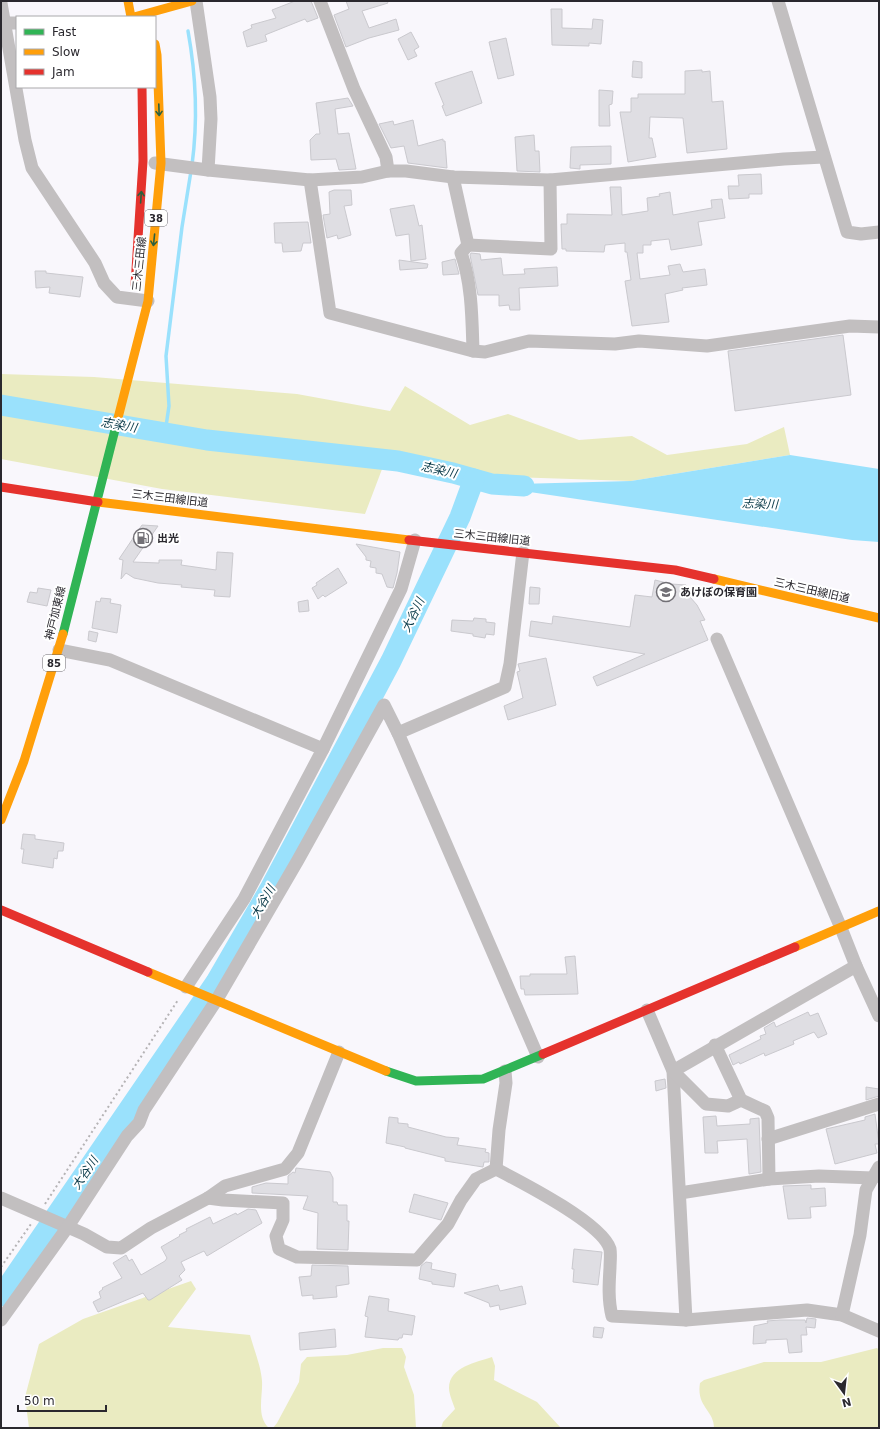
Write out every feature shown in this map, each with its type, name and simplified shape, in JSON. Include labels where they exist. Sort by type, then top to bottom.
[{"type":"street","points":[[128,1],[132,16]]},
{"type":"street","points":[[146,1],[150,14]]},
{"type":"street","points":[[138,16],[150,14],[192,1]]},
{"type":"street","points":[[196,1],[210,97],[211,120],[204,170]]},
{"type":"street","points":[[320,1],[354,89],[386,157],[388,171]]},
{"type":"street","points":[[778,1],[847,232],[861,234],[879,232]]},
{"type":"street","points":[[1,3],[8,23],[16,78]]},
{"type":"street","name":"三木三田線","points":[[98,502],[124,389],[148,301],[161,163],[156,50]]},
{"type":"street","points":[[17,88],[25,140],[32,168],[95,263],[104,282],[117,297],[134,304],[148,301]]},
{"type":"street","name":"三木三田線","points":[[134,304],[144,161],[142,88]]},
{"type":"street","points":[[144,161],[204,170],[310,180],[362,177],[388,171],[406,171],[453,177],[550,180],[784,159],[824,157]]},
{"type":"street","points":[[453,177],[468,245]]},
{"type":"street","points":[[310,180],[330,312],[473,351],[485,352],[530,341],[615,344],[639,341],[707,346],[850,326],[879,327]]},
{"type":"street","points":[[473,351],[471,308],[464,260],[461,252],[468,245],[551,250],[550,180]]},
{"type":"street","name":"三木三田線","points":[[124,389],[131,330]]},
{"type":"street","points":[[1,487],[98,502]]},
{"type":"street","name":"三木三田線旧道","points":[[98,502],[468,547],[675,570],[879,618]]},
{"type":"street","name":"神戸加東線","points":[[1,820],[24,761],[58,650],[98,502]]},
{"type":"street","points":[[186,987],[244,899],[323,749],[400,589],[416,540]]},
{"type":"street","points":[[398,733],[505,688],[510,664],[523,552]]},
{"type":"street","points":[[717,638],[856,966],[879,1016]]},
{"type":"street","points":[[58,650],[110,660],[323,749]]},
{"type":"street","points":[[1,1320],[127,1136],[139,1123],[144,1110],[216,1000],[298,860],[384,705],[398,733],[538,1056]]},
{"type":"street","points":[[1,910],[372,1066],[416,1081],[483,1079],[879,911]]},
{"type":"street","points":[[673,1071],[856,966]]},
{"type":"street","points":[[647,1010],[673,1071],[686,1320]]},
{"type":"street","points":[[715,1046],[741,1100],[766,1112],[768,1118],[769,1179]]},
{"type":"street","points":[[1,1198],[107,1247],[121,1248],[151,1228],[208,1198],[225,1186],[285,1169],[298,1153],[339,1052]]},
{"type":"street","points":[[496,1169],[499,1130],[506,1083],[505,1070]]},
{"type":"street","points":[[673,1071],[706,1104],[728,1106],[741,1100]]},
{"type":"street","points":[[768,1139],[879,1104]]},
{"type":"street","points":[[208,1198],[283,1203],[282,1220],[276,1236],[279,1249],[297,1257],[416,1260],[448,1224],[461,1200],[476,1179],[496,1169]]},
{"type":"street","points":[[496,1169],[543,1194],[582,1220],[606,1241],[610,1251],[609,1304],[612,1316],[686,1320],[807,1310],[842,1315],[879,1330]]},
{"type":"street","points":[[680,1192],[769,1179],[876,1173]]},
{"type":"street","points":[[842,1315],[860,1235],[866,1190],[876,1173]]},
{"type":"path","points":[[1,1268],[40,1215],[186,987]]},
{"type":"green space","points":[[1,374],[94,377],[297,394],[390,411],[405,386],[470,425],[508,414],[579,440],[632,436],[667,455],[747,444],[784,427],[790,455],[631,481],[511,477],[387,456],[365,514],[162,489],[1,459]]},
{"type":"green space","points":[[191,1281],[196,1289],[168,1327],[250,1335],[261,1375],[261,1412],[265,1423],[269,1428],[29,1428],[25,1397],[39,1344],[83,1319]]},
{"type":"green space","points":[[383,1348],[402,1348],[406,1357],[404,1367],[414,1395],[416,1428],[273,1428],[299,1382],[301,1364],[307,1357],[347,1355]]},
{"type":"green space","points":[[877,1348],[879,1350],[879,1428],[714,1428],[711,1417],[700,1398],[700,1383],[704,1380],[764,1362],[821,1362]]},
{"type":"green space","points":[[492,1357],[495,1366],[494,1380],[537,1402],[561,1428],[441,1428],[443,1422],[455,1409],[450,1396],[449,1388],[450,1381],[454,1375],[465,1366]]},
{"type":"water","points":[[790,455],[879,469],[879,542],[852,540],[483,485],[631,481]]},
{"type":"building","points":[[295,1],[311,1],[318,18],[307,22],[305,19],[265,35],[267,41],[247,47],[243,32],[252,28],[251,25],[276,18],[272,10]]},
{"type":"building","points":[[346,1],[387,1],[388,3],[362,11],[369,28],[396,19],[399,30],[369,38],[346,47],[334,15],[349,9]]},
{"type":"building","points":[[551,9],[562,9],[562,28],[592,29],[593,19],[603,20],[601,44],[589,43],[589,46],[552,45]]},
{"type":"building","points":[[411,32],[419,47],[414,50],[417,56],[408,60],[398,39]]},
{"type":"building","points":[[506,38],[514,75],[498,79],[489,42]]},
{"type":"building","points":[[633,61],[642,62],[642,78],[632,77]]},
{"type":"building","points":[[702,70],[702,72],[710,71],[712,102],[723,101],[727,149],[687,153],[683,118],[650,117],[649,138],[652,138],[656,157],[628,162],[620,112],[631,112],[631,98],[638,98],[638,94],[685,94],[685,71]]},
{"type":"building","points":[[472,71],[482,103],[446,116],[442,106],[444,105],[435,83]]},
{"type":"building","points":[[599,90],[613,91],[612,104],[609,105],[610,126],[599,126]]},
{"type":"building","points":[[348,98],[353,106],[335,109],[338,134],[349,133],[356,169],[339,170],[336,159],[311,160],[310,140],[316,134],[320,134],[316,103]]},
{"type":"building","points":[[413,120],[418,146],[443,139],[443,141],[445,141],[447,168],[408,163],[404,146],[391,148],[379,124],[393,121],[394,125]]},
{"type":"building","points":[[534,135],[535,151],[539,151],[540,172],[517,171],[515,137]]},
{"type":"building","points":[[611,146],[611,164],[580,165],[580,169],[570,168],[571,147]]},
{"type":"building","points":[[761,174],[762,194],[749,194],[749,198],[729,199],[728,186],[739,186],[738,175]]},
{"type":"building","points":[[610,187],[621,187],[622,215],[648,211],[647,198],[660,196],[659,194],[670,192],[673,215],[712,208],[711,200],[722,199],[725,218],[698,222],[702,245],[671,250],[669,239],[651,241],[651,245],[643,245],[643,253],[637,253],[640,279],[670,275],[668,266],[680,264],[683,272],[705,269],[707,285],[682,288],[683,290],[665,294],[669,322],[632,326],[625,281],[631,280],[627,252],[625,252],[625,243],[605,245],[604,252],[566,251],[566,249],[562,249],[561,224],[567,224],[567,214],[612,215]]},
{"type":"building","points":[[334,190],[351,190],[352,205],[344,206],[351,235],[338,239],[337,235],[327,238],[323,215],[330,214],[329,192]]},
{"type":"building","points":[[414,205],[419,226],[422,225],[426,259],[411,261],[409,234],[396,236],[390,209]]},
{"type":"building","points":[[308,222],[311,243],[303,243],[301,251],[283,252],[282,243],[275,243],[274,223]]},
{"type":"building","points":[[471,253],[480,254],[481,260],[501,258],[503,275],[525,274],[524,269],[557,267],[558,286],[519,288],[520,310],[510,310],[509,305],[499,306],[499,295],[478,295],[470,255]]},
{"type":"building","points":[[455,259],[459,274],[443,275],[442,262]]},
{"type":"building","points":[[399,260],[428,264],[427,268],[400,270]]},
{"type":"building","points":[[35,271],[46,271],[46,273],[83,277],[80,297],[49,293],[50,287],[36,288]]},
{"type":"building","points":[[843,335],[851,395],[735,411],[728,351]]},
{"type":"building","points":[[142,525],[158,526],[133,562],[159,563],[159,560],[182,560],[181,565],[216,570],[217,552],[233,553],[230,597],[214,596],[215,590],[158,583],[134,578],[126,573],[121,579],[123,560],[119,559]]},
{"type":"building","points":[[356,544],[400,552],[393,588],[387,587],[382,574],[376,573],[376,568],[370,567],[371,561],[366,560],[366,557]]},
{"type":"building","points":[[338,568],[347,583],[325,597],[323,595],[318,599],[312,588],[317,585],[316,583]]},
{"type":"building","points":[[655,580],[671,584],[686,585],[690,597],[697,605],[705,620],[700,621],[708,640],[597,686],[593,677],[645,654],[529,636],[531,621],[552,624],[553,616],[630,627],[635,595],[652,597]]},
{"type":"building","points":[[530,587],[540,588],[539,604],[529,604]]},
{"type":"building","points":[[38,588],[51,590],[47,606],[27,602],[30,592],[37,593]]},
{"type":"building","points":[[101,598],[111,599],[110,603],[121,605],[117,633],[92,628],[96,601],[100,602]]},
{"type":"building","points":[[308,600],[309,611],[299,612],[298,602]]},
{"type":"building","points":[[474,618],[486,619],[486,622],[495,623],[494,635],[486,634],[485,638],[473,636],[473,634],[451,631],[452,620],[473,621]]},
{"type":"building","points":[[89,631],[98,633],[96,642],[88,640]]},
{"type":"building","points":[[546,658],[556,705],[508,720],[504,706],[523,698],[517,672],[520,671],[518,664]]},
{"type":"building","points":[[23,834],[35,835],[35,839],[64,843],[63,851],[58,851],[57,859],[54,858],[53,868],[22,863],[24,849],[21,849]]},
{"type":"building","points":[[575,956],[578,994],[525,995],[524,989],[521,989],[520,976],[530,976],[530,974],[567,974],[565,957]]},
{"type":"building","points":[[808,1012],[810,1016],[818,1013],[827,1034],[818,1038],[814,1032],[793,1041],[794,1044],[765,1056],[764,1053],[740,1064],[739,1062],[733,1065],[729,1055],[761,1039],[760,1036],[766,1034],[764,1028],[774,1022],[776,1027]]},
{"type":"building","points":[[665,1079],[666,1088],[656,1091],[655,1081]]},
{"type":"building","points":[[866,1087],[879,1089],[879,1096],[866,1100]]},
{"type":"building","points":[[875,1114],[879,1144],[875,1144],[877,1153],[835,1164],[826,1129],[865,1120],[865,1117]]},
{"type":"building","points":[[716,1116],[717,1126],[750,1124],[750,1119],[759,1118],[761,1172],[749,1174],[747,1139],[717,1141],[718,1153],[705,1153],[703,1117]]},
{"type":"building","points":[[389,1117],[398,1118],[398,1123],[408,1124],[408,1127],[446,1137],[459,1138],[457,1145],[486,1149],[485,1152],[489,1153],[489,1162],[484,1162],[483,1167],[445,1161],[445,1158],[386,1143]]},
{"type":"building","points":[[296,1168],[330,1172],[333,1178],[333,1202],[337,1202],[338,1205],[347,1205],[347,1221],[349,1221],[348,1250],[317,1249],[318,1213],[303,1209],[308,1196],[252,1193],[252,1187],[266,1183],[288,1184],[288,1176],[293,1172],[295,1173]]},
{"type":"building","points":[[811,1185],[811,1189],[825,1188],[826,1206],[810,1207],[811,1218],[788,1219],[783,1186]]},
{"type":"building","points":[[414,1194],[448,1203],[441,1220],[409,1212]]},
{"type":"building","points":[[248,1209],[256,1210],[262,1223],[207,1256],[204,1251],[181,1262],[185,1270],[179,1276],[182,1280],[150,1300],[148,1300],[143,1293],[98,1312],[93,1302],[101,1298],[99,1292],[103,1289],[102,1288],[122,1278],[113,1263],[126,1255],[129,1261],[132,1259],[141,1275],[165,1261],[167,1258],[161,1247],[187,1231],[186,1229],[210,1217],[213,1224]]},
{"type":"building","points":[[574,1249],[602,1252],[598,1285],[573,1282],[574,1269],[572,1269]]},
{"type":"building","points":[[426,1262],[432,1263],[431,1269],[456,1274],[454,1287],[432,1284],[432,1282],[419,1279],[421,1266]]},
{"type":"building","points":[[312,1265],[348,1266],[349,1284],[336,1286],[337,1297],[313,1299],[313,1295],[302,1296],[299,1277],[311,1276]]},
{"type":"building","points":[[498,1285],[500,1291],[522,1286],[526,1304],[500,1310],[499,1305],[490,1307],[489,1303],[464,1293]]},
{"type":"building","points":[[369,1296],[389,1299],[388,1311],[415,1316],[412,1335],[403,1334],[402,1338],[399,1338],[398,1340],[365,1337],[368,1317],[365,1316]]},
{"type":"building","points":[[807,1318],[816,1319],[815,1328],[806,1327],[807,1335],[801,1335],[802,1352],[789,1353],[787,1339],[766,1340],[766,1343],[753,1344],[754,1326],[768,1323],[767,1321],[780,1320],[805,1320],[806,1323]]},
{"type":"building","points":[[594,1327],[604,1328],[602,1338],[593,1337]]},
{"type":"building","points":[[335,1329],[336,1347],[300,1350],[299,1333]]},
{"type":"waterway","points":[[188,31],[193,64],[195,98],[195,131],[192,165]]},
{"type":"waterway","points":[[165,433],[169,406],[166,356],[182,227],[191,171]]},
{"type":"waterway","name":"志染川","points":[[1,405],[207,440],[398,461],[453,473],[492,484],[524,486]]},
{"type":"waterway","name":"大谷川","points":[[1,1296],[216,982],[271,887],[391,661],[460,517],[474,479]]},
{"type":"traffic: fast","points":[[63,634],[118,418]]},
{"type":"traffic: fast","points":[[386,1071],[416,1081],[483,1079],[543,1054]]},
{"type":"traffic: slow","points":[[128,1],[131,16]]},
{"type":"traffic: slow","points":[[138,16],[192,1]]},
{"type":"traffic: slow","points":[[118,418],[148,301],[161,163],[156,50]]},
{"type":"traffic: slow","points":[[98,502],[409,540]]},
{"type":"traffic: slow","points":[[714,579],[879,618]]},
{"type":"traffic: slow","points":[[1,820],[24,761],[63,634]]},
{"type":"traffic: slow","points":[[795,947],[879,911]]},
{"type":"traffic: slow","points":[[148,972],[386,1071]]},
{"type":"traffic: jam","points":[[135,285],[143,161],[142,88]]},
{"type":"traffic: jam","points":[[1,487],[98,502]]},
{"type":"traffic: jam","points":[[409,540],[675,570],[714,579]]},
{"type":"traffic: jam","points":[[1,910],[148,972]]},
{"type":"traffic: jam","points":[[543,1054],[795,947]]},
{"type":"place","name":"出光","points":[[143,538]]},
{"type":"place","name":"あけぼの保育園","points":[[666,592]]}]
